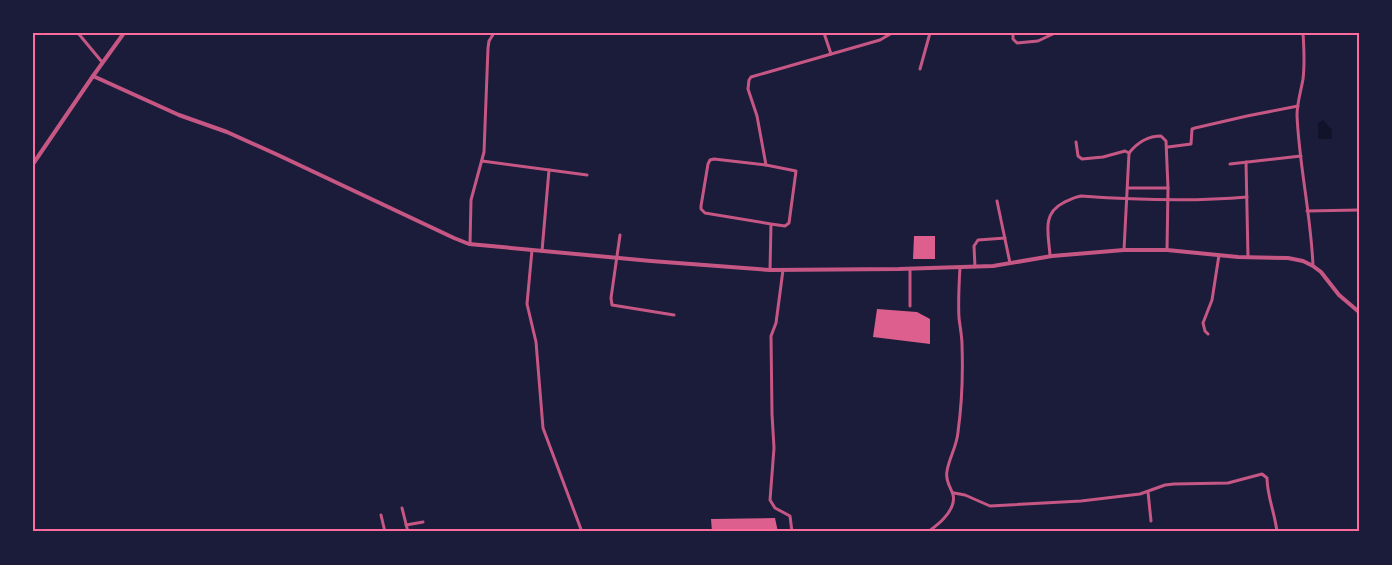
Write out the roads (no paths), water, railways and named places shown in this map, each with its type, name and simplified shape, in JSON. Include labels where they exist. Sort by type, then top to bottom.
[{"type":"street","points":[[78,33],[102,62]]},
{"type":"street","points":[[34,162],[124,33]]},
{"type":"street","points":[[470,244],[471,200],[484,152],[488,48],[494,33]]},
{"type":"street","points":[[824,33],[831,54]]},
{"type":"street","points":[[766,165],[758,116],[748,89],[749,80],[755,76],[880,40],[892,33]]},
{"type":"street","points":[[920,69],[930,33]]},
{"type":"street","points":[[1013,33],[1013,39],[1017,42],[1038,41],[1055,33]]},
{"type":"street","points":[[1303,33],[1304,76],[1297,114],[1313,266]]},
{"type":"street","points":[[93,76],[179,115],[248,141],[470,244],[770,270],[975,267],[1050,256],[1124,250],[1167,250],[1288,258],[1304,261],[1321,272],[1339,295],[1359,312]]},
{"type":"street","points":[[1168,147],[1191,144],[1192,129],[1195,128],[1298,106]]},
{"type":"street","points":[[1124,250],[1129,153],[1154,136],[1164,138],[1168,147],[1167,250]]},
{"type":"street","points":[[1076,142],[1078,156],[1082,159],[1129,153]]},
{"type":"street","points":[[1230,164],[1301,156]]},
{"type":"street","points":[[710,160],[766,165],[796,171],[789,223],[785,226],[771,224],[705,213],[701,208],[710,160]]},
{"type":"street","points":[[482,161],[587,175]]},
{"type":"street","points":[[1246,162],[1248,257]]},
{"type":"street","points":[[542,251],[549,170]]},
{"type":"street","points":[[1128,188],[1168,188]]},
{"type":"street","points":[[1050,256],[1048,222],[1052,211],[1058,205],[1078,196],[1168,200],[1216,200],[1247,197]]},
{"type":"street","points":[[997,201],[1011,263]]},
{"type":"street","points":[[1307,211],[1359,210]]},
{"type":"street","points":[[770,270],[771,224]]},
{"type":"street","points":[[620,235],[612,305],[674,315]]},
{"type":"street","points":[[975,267],[974,246],[978,240],[1005,238]]},
{"type":"street","points":[[532,250],[526,300],[536,342],[543,428],[582,532]]},
{"type":"street","points":[[1208,334],[1203,323],[1212,300],[1219,255]]},
{"type":"street","points":[[928,532],[938,525],[953,504],[954,493],[946,479],[958,433],[961,388],[962,342],[958,301],[960,267]]},
{"type":"street","points":[[910,269],[910,306]]},
{"type":"street","points":[[783,270],[776,323],[771,336],[774,448],[770,502],[774,508],[790,516],[792,532]]},
{"type":"street","points":[[954,493],[965,495],[990,506],[1081,501],[1148,492],[1165,485],[1228,483],[1264,475],[1267,478],[1267,488],[1277,532]]},
{"type":"street","points":[[1148,492],[1151,521]]},
{"type":"street","points":[[402,508],[408,532]]},
{"type":"street","points":[[381,515],[385,532]]},
{"type":"street","points":[[406,525],[423,522]]}]
